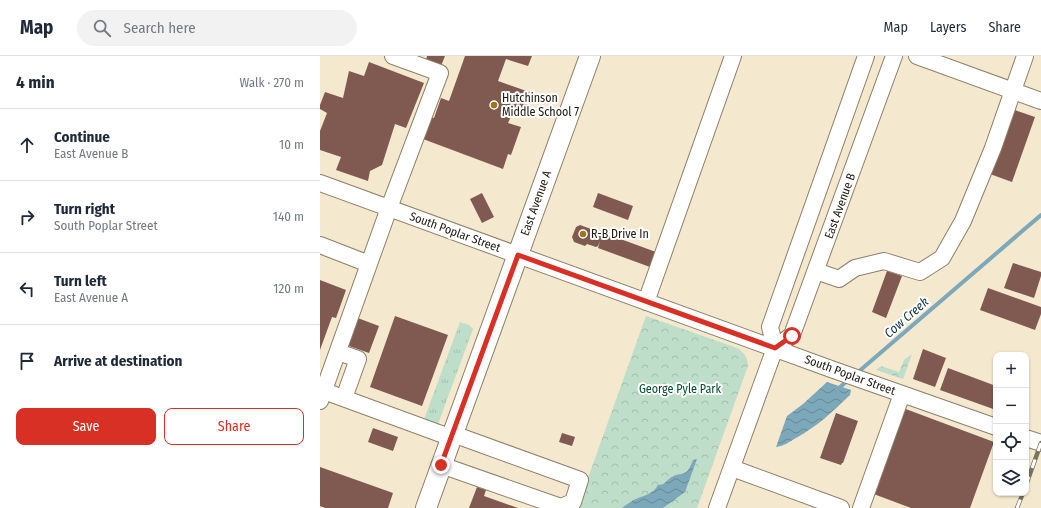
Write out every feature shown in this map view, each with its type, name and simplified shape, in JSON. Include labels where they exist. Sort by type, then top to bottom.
[{"type":"main road","name":"East Avenue A","points":[[426,508],[590,56]]},
{"type":"street","points":[[393,56],[440,73],[389,208],[322,396],[344,398],[580,480],[573,502],[561,507],[441,465]]},
{"type":"street","points":[[646,302],[733,56]]},
{"type":"street","name":"East Avenue B","points":[[866,56],[770,327],[775,348],[792,336],[894,56]]},
{"type":"street","points":[[917,56],[1041,101]]},
{"type":"street","points":[[816,271],[839,279],[855,268],[884,261],[920,272],[942,258],[963,221],[993,148],[1025,56]]},
{"type":"street","name":"South Poplar Street","points":[[320,183],[864,381],[993,426]]},
{"type":"street","points":[[320,245],[369,264]]},
{"type":"street","points":[[717,508],[775,348]]},
{"type":"street","points":[[338,352],[358,359],[344,398]]},
{"type":"street","points":[[861,508],[902,394]]},
{"type":"street","points":[[1029,439],[1041,443]]},
{"type":"street","points":[[732,468],[841,508]]},
{"type":"green space","name":"George Pyle Park","points":[[646,316],[737,348],[744,353],[747,360],[748,366],[697,508],[572,508],[579,503]]},
{"type":"green space","points":[[460,322],[469,325],[473,329],[438,424],[431,425],[423,422]]},
{"type":"green space","points":[[912,354],[903,379],[876,370],[881,366],[899,372],[904,360]]},
{"type":"water","points":[[827,382],[851,390],[850,395],[831,413],[804,433],[782,446],[776,447],[787,416],[803,404]]},
{"type":"water","points":[[697,459],[685,492],[663,508],[622,508],[632,501],[651,492],[658,485],[663,484],[673,476],[685,473],[693,460]]},
{"type":"building","points":[[427,56],[445,56],[441,66],[426,60]]},
{"type":"building","points":[[465,56],[532,56],[528,66],[506,59],[498,81],[532,93],[523,118],[512,114],[508,123],[521,127],[511,155],[508,154],[503,169],[423,139],[431,117],[434,118],[441,98],[449,101]]},
{"type":"building","points":[[369,62],[424,83],[406,128],[395,124],[382,165],[370,171],[368,181],[336,170],[341,157],[320,150],[320,131],[327,113],[320,109],[320,105],[325,92],[343,98],[349,71],[364,76]]},
{"type":"building","points":[[1012,109],[1035,117],[1012,182],[990,174]]},
{"type":"building","points":[[482,193],[494,217],[482,223],[470,199]]},
{"type":"building","points":[[598,193],[633,206],[628,220],[593,207]]},
{"type":"building","points":[[580,225],[591,229],[591,232],[601,235],[602,238],[604,233],[656,252],[650,267],[598,248],[600,241],[596,247],[587,244],[585,246],[574,242],[572,237],[576,227]]},
{"type":"building","points":[[1013,263],[1041,272],[1034,298],[1004,288]]},
{"type":"building","points":[[887,271],[902,276],[886,318],[872,312]]},
{"type":"building","points":[[320,280],[346,290],[336,318],[332,317],[320,350]]},
{"type":"building","points":[[988,288],[1041,307],[1041,314],[1035,330],[980,310]]},
{"type":"building","points":[[395,316],[448,335],[422,406],[370,387]]},
{"type":"building","points":[[355,317],[379,326],[369,353],[346,345]]},
{"type":"building","points":[[923,349],[946,358],[935,387],[913,379]]},
{"type":"building","points":[[948,368],[993,385],[993,409],[940,390]]},
{"type":"building","points":[[903,408],[993,442],[970,508],[911,508],[871,493]]},
{"type":"building","points":[[836,413],[858,421],[841,465],[820,458]]},
{"type":"building","points":[[373,428],[398,437],[393,451],[368,442]]},
{"type":"building","points":[[562,433],[575,437],[572,446],[559,442]]},
{"type":"building","points":[[320,467],[393,493],[388,508],[325,508],[320,506]]},
{"type":"building","points":[[477,487],[486,490],[484,496],[518,508],[469,508]]},
{"type":"waterway","name":"Cow Creek","points":[[857,373],[1041,215]]},
{"type":"waterway","name":"Cow Creek","points":[[837,390],[848,380]]},
{"type":"railway","points":[[1029,477],[1041,443]]},
{"type":"railway","points":[[1017,508],[1022,496]]},
{"type":"place","name":"Hutchinson Middle School 7","points":[[494,105]]},
{"type":"place","name":"R-B Drive In","points":[[583,234]]},
{"type":"route","points":[[441,465],[518,255],[775,348],[792,336]]}]
